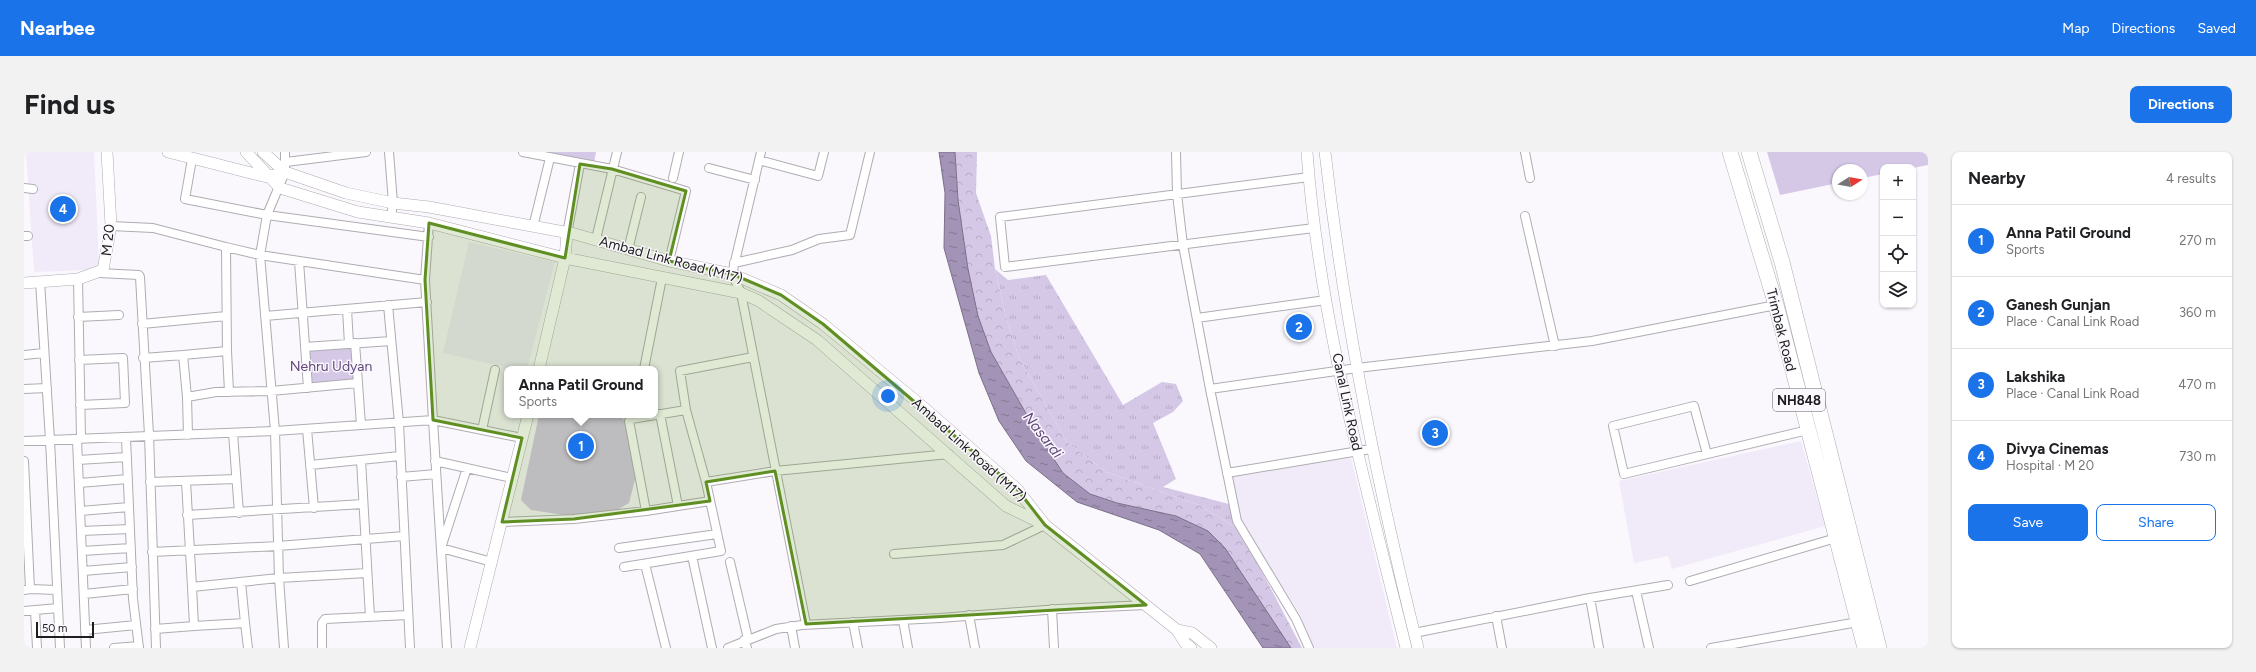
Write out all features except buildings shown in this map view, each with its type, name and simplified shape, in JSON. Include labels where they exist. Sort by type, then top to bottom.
[{"type":"highway","name":"Trimbak Road","points":[[1730,152],[1776,305],[1865,648]]},
{"type":"highway","name":"Trimbak Road","points":[[1749,152],[1772,212],[1782,262],[1865,581],[1879,648]]},
{"type":"main road","name":"M 20","points":[[24,282],[78,279],[99,273],[105,266],[111,226],[107,152]]},
{"type":"main road","points":[[168,152],[267,176],[286,167]]},
{"type":"main road","points":[[246,152],[267,176],[280,188],[358,212],[429,223],[565,258],[741,293],[759,301],[817,340],[949,454],[1006,506],[1045,525]]},
{"type":"main road","points":[[263,152],[286,167]]},
{"type":"main road","name":"Canal Link Road","points":[[1307,152],[1314,228],[1339,371],[1357,452],[1406,648]]},
{"type":"main road","name":"Canal Link Road","points":[[1325,152],[1333,221],[1371,449],[1418,648]]},
{"type":"main road","name":"Ambad Link Road (M17)","points":[[286,167],[346,193],[393,203],[429,207],[533,226],[596,239],[628,250],[669,261],[733,269],[781,295],[823,324],[922,406],[1017,489],[1045,525],[1177,630],[1185,643],[1191,648]]},
{"type":"main road","points":[[540,366],[565,258],[567,234]]},
{"type":"main road","points":[[470,648],[527,418]]},
{"type":"main road","name":"Ambad Link Road (M17)","points":[[1177,630],[1192,633],[1211,648]]},
{"type":"street","points":[[284,648],[279,578],[275,431],[260,255],[266,215],[280,188],[286,167],[285,152]]},
{"type":"street","points":[[286,167],[366,152]]},
{"type":"street","points":[[388,152],[393,203],[391,217]]},
{"type":"street","points":[[523,152],[612,169],[686,191],[669,261]]},
{"type":"street","points":[[596,239],[617,152]]},
{"type":"street","points":[[673,178],[679,152]]},
{"type":"street","points":[[806,624],[741,293],[733,269],[760,156],[818,176],[824,152]]},
{"type":"street","points":[[733,269],[792,250],[819,239],[850,235],[870,152]]},
{"type":"street","points":[[1176,152],[1177,194],[1183,244],[1210,389],[1237,520],[1296,619],[1309,648]]},
{"type":"street","points":[[1525,152],[1530,178]]},
{"type":"street","points":[[192,158],[185,199],[266,215],[429,237]]},
{"type":"street","points":[[533,226],[550,158]]},
{"type":"street","points":[[567,234],[580,164]]},
{"type":"street","points":[[708,168],[755,180]]},
{"type":"street","points":[[1309,177],[1000,217],[1005,267],[1314,228]]},
{"type":"street","points":[[24,188],[33,189]]},
{"type":"street","points":[[628,250],[642,197]]},
{"type":"street","points":[[1526,216],[1555,346]]},
{"type":"street","points":[[429,223],[425,280],[447,648]]},
{"type":"street","points":[[111,226],[153,228],[260,255],[425,280]]},
{"type":"street","points":[[226,247],[226,316],[229,392]]},
{"type":"street","points":[[299,261],[308,388]]},
{"type":"street","points":[[99,273],[139,275],[140,277],[149,435],[156,648]]},
{"type":"street","points":[[645,366],[662,278]]},
{"type":"street","points":[[78,279],[80,405],[78,460],[86,648]]},
{"type":"street","points":[[40,281],[50,440],[60,648]]},
{"type":"street","points":[[1197,318],[1326,300]]},
{"type":"street","points":[[265,316],[427,302]]},
{"type":"street","points":[[388,305],[399,423],[410,648]]},
{"type":"street","points":[[1210,389],[1357,368],[1592,341],[1776,305]]},
{"type":"street","points":[[347,309],[358,383],[360,425]]},
{"type":"street","points":[[78,317],[118,315]]},
{"type":"street","points":[[142,324],[226,316]]},
{"type":"street","points":[[305,347],[391,341]]},
{"type":"street","points":[[144,358],[227,352]]},
{"type":"street","points":[[24,355],[44,353]]},
{"type":"street","points":[[183,355],[187,397],[188,435]]},
{"type":"street","points":[[624,567],[721,551],[706,482],[686,410],[680,371],[753,357]]},
{"type":"street","points":[[79,360],[123,358],[125,403],[80,405]]},
{"type":"street","points":[[482,430],[495,370]]},
{"type":"street","points":[[187,397],[229,392],[271,391],[358,383]]},
{"type":"street","points":[[24,389],[47,388]]},
{"type":"street","points":[[1707,454],[1694,406],[1613,426],[1624,474],[1808,430]]},
{"type":"street","points":[[678,506],[660,414],[686,410]]},
{"type":"street","points":[[631,418],[629,421],[646,511]]},
{"type":"street","points":[[24,441],[275,431],[433,420],[522,438]]},
{"type":"street","points":[[307,429],[314,508]]},
{"type":"street","points":[[233,433],[238,512]]},
{"type":"street","points":[[114,648],[139,647],[132,589],[126,438]]},
{"type":"street","points":[[1227,473],[1371,449]]},
{"type":"street","points":[[706,482],[776,471],[949,454]]},
{"type":"street","points":[[310,465],[400,456]]},
{"type":"street","points":[[78,460],[127,457]]},
{"type":"street","points":[[361,460],[370,617]]},
{"type":"street","points":[[24,461],[27,589],[57,590]]},
{"type":"street","points":[[435,461],[512,478]]},
{"type":"street","points":[[441,548],[467,468]]},
{"type":"street","points":[[401,477],[436,474]]},
{"type":"street","points":[[79,483],[128,479]]},
{"type":"street","points":[[150,482],[236,479]]},
{"type":"street","points":[[186,481],[188,550],[194,626]]},
{"type":"street","points":[[502,522],[574,519],[646,511],[710,501]]},
{"type":"street","points":[[187,515],[277,511],[363,504]]},
{"type":"street","points":[[80,512],[129,507]]},
{"type":"street","points":[[894,554],[1003,545],[1045,525]]},
{"type":"street","points":[[81,532],[130,529]]},
{"type":"street","points":[[619,548],[717,534]]},
{"type":"street","points":[[152,552],[278,546],[404,536]]},
{"type":"street","points":[[1690,581],[1836,538]]},
{"type":"street","points":[[82,551],[131,548]]},
{"type":"street","points":[[441,548],[492,562]]},
{"type":"street","points":[[692,556],[712,648]]},
{"type":"street","points":[[730,562],[746,642]]},
{"type":"street","points":[[645,564],[666,648]]},
{"type":"street","points":[[83,571],[132,567]]},
{"type":"street","points":[[192,587],[279,578],[367,574]]},
{"type":"street","points":[[241,582],[248,648]]},
{"type":"street","points":[[1414,633],[1590,598],[1668,585]]},
{"type":"street","points":[[84,594],[132,589]]},
{"type":"street","points":[[1636,591],[1649,648]]},
{"type":"street","points":[[1590,598],[1599,648]]},
{"type":"street","points":[[728,648],[746,642],[776,628],[806,624],[903,620],[1052,609],[1146,605]]},
{"type":"street","points":[[24,611],[58,608]]},
{"type":"street","points":[[1052,609],[1054,648]]},
{"type":"street","points":[[35,610],[37,648]]},
{"type":"street","points":[[322,648],[322,620],[408,615]]},
{"type":"street","points":[[969,615],[975,648]]},
{"type":"street","points":[[1496,616],[1502,648]]},
{"type":"street","points":[[903,620],[908,648]]},
{"type":"street","points":[[853,622],[858,648]]},
{"type":"street","points":[[1710,648],[1858,622]]},
{"type":"street","points":[[155,630],[245,623]]},
{"type":"street","points":[[85,630],[136,625]]},
{"type":"street","points":[[791,626],[795,648]]},
{"type":"highlighted area","points":[[580,164],[612,169],[686,191],[669,261],[732,274],[781,295],[823,324],[1017,489],[1045,525],[1146,605],[806,624],[775,471],[706,482],[710,501],[574,519],[502,522],[522,438],[433,420],[425,280],[429,223],[565,258]]},
{"type":"shaded area","points":[[26,152],[94,152],[99,266],[86,270],[34,272]]},
{"type":"shaded area","points":[[469,242],[555,262],[528,366],[504,367],[443,353]]},
{"type":"shaded area","points":[[1801,441],[1825,526],[1672,569],[1668,556],[1634,563],[1619,481]]},
{"type":"shaded area","points":[[1351,458],[1397,648],[1312,648],[1300,614],[1241,522],[1230,475]]},
{"type":"green space","points":[[549,152],[596,152],[594,163]]},
{"type":"green space","points":[[955,152],[977,152],[976,193],[991,236],[995,269],[1006,317],[1019,358],[1067,442],[1106,472],[1199,505],[1240,530],[1302,648],[1291,648],[1256,597],[1176,516],[1117,503],[1090,494],[1063,473],[1040,438],[991,352],[978,316],[968,269],[958,200]]},
{"type":"green space","points":[[1767,152],[1928,152],[1928,165],[1916,167],[1916,164],[1880,164],[1880,175],[1868,177],[1868,164],[1832,164],[1832,184],[1780,195]]},
{"type":"green space","points":[[995,269],[1008,280],[1046,275],[1123,405],[1162,382],[1176,384],[1183,401],[1173,412],[1153,423],[1176,479],[1163,487],[1229,504],[1240,530],[1199,505],[1106,472],[1067,442],[1019,358],[1006,317]]},
{"type":"green space","name":"Nehru Udyan","points":[[352,346],[355,381],[310,385],[307,350]]},
{"type":"green space","points":[[538,418],[622,418],[625,421],[637,472],[629,503],[603,518],[570,516],[531,510],[521,500]]},
{"type":"water","points":[[939,152],[955,152],[958,200],[968,269],[978,316],[991,352],[1040,438],[1063,473],[1090,494],[1117,503],[1176,516],[1208,531],[1225,548],[1291,648],[1263,648],[1200,554],[1159,530],[1077,502],[1026,461],[999,421],[979,373],[944,248],[945,193]]},
{"type":"place","name":"Divya Cinemas","points":[[63,209]]},
{"type":"place","name":"Ganesh Gunjan","points":[[1299,327]]},
{"type":"place","name":"Lakshika","points":[[1435,433]]},
{"type":"place","name":"Anna Patil Ground","points":[[581,446]]},
{"type":"water label","name":"Nasardi","points":[[1043,435]]}]
